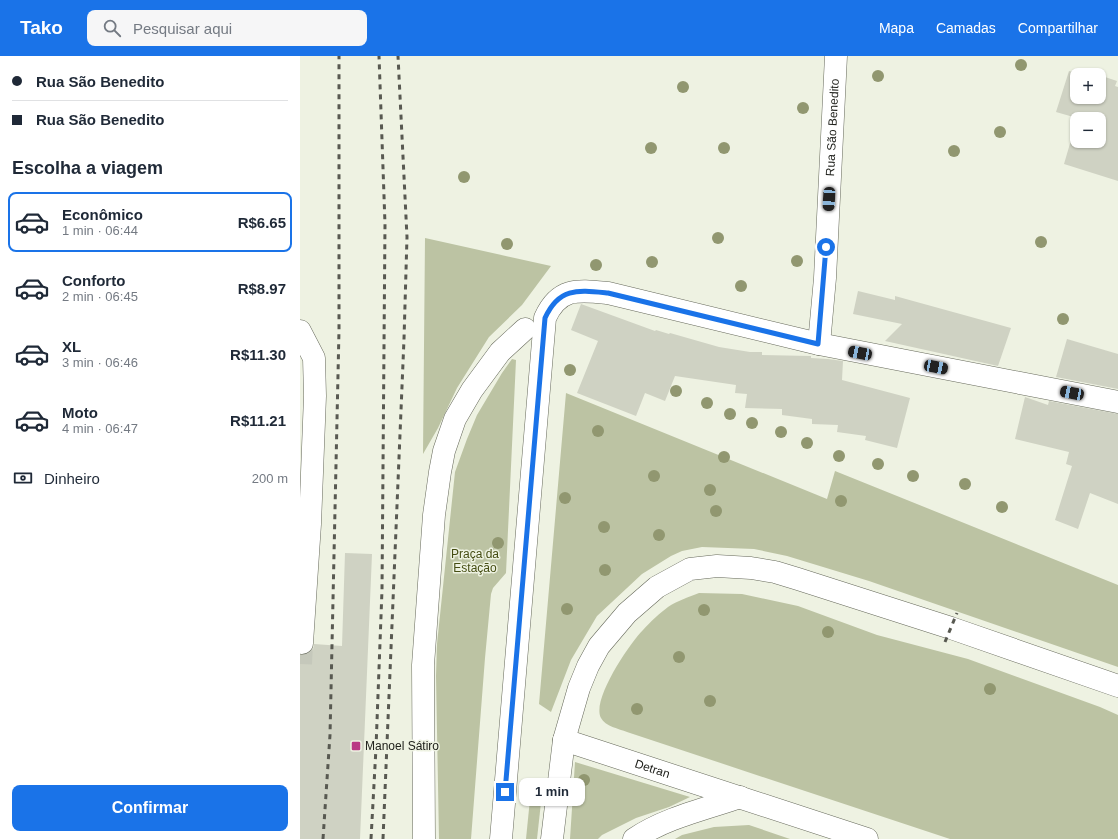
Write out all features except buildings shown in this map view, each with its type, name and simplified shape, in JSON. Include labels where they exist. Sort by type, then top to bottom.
[{"type":"street","name":"Rua São Benedito","points":[[818,344],[825,278],[836,56]]},
{"type":"street","points":[[501,839],[545,318],[550,307],[563,296],[581,290],[608,293],[818,344],[1118,402]]},
{"type":"street","points":[[424,839],[423,665],[434,515],[444,451],[455,419],[472,390],[500,352],[525,329]]},
{"type":"street","points":[[300,331],[314,358],[315,396],[310,524],[302,643]]},
{"type":"street","points":[[552,839],[564,740],[579,688],[588,666],[599,646],[627,613],[657,587],[690,570],[717,566],[751,568],[798,578],[951,628],[1118,686]]},
{"type":"street","name":"Detran","points":[[564,740],[867,839]]},
{"type":"street","points":[[634,839],[674,819],[740,797]]},
{"type":"green space","points":[[425,238],[551,266],[522,305],[489,337],[457,388],[438,428],[423,454]]},
{"type":"green space","name":"Praça da Estação","points":[[512,359],[516,360],[506,573],[493,588],[491,594],[471,839],[439,839],[436,676],[437,644],[455,472],[477,415]]},
{"type":"green space","points":[[566,393],[827,499],[835,471],[1118,585],[1118,667],[869,581],[787,556],[754,549],[702,547],[682,551],[642,574],[597,616],[571,660],[551,712],[539,704]]},
{"type":"green space","points":[[699,593],[742,594],[798,606],[877,635],[968,659],[1118,715],[1118,839],[950,839],[612,727],[603,721],[599,710],[606,686],[621,659],[637,637],[665,609],[683,599]]},
{"type":"green space","points":[[575,762],[690,797],[669,807],[636,818],[602,835],[598,839],[570,839]]},
{"type":"green space","points":[[532,779],[538,779],[543,784],[537,839],[526,839]]},
{"type":"green space","points":[[749,825],[790,839],[675,839],[682,835],[714,827]]},
{"type":"tunnel","points":[[301,664],[302,643]]},
{"type":"railway","points":[[323,839],[330,735],[339,330],[339,56]]},
{"type":"railway","points":[[371,839],[382,590],[385,224],[379,56]]},
{"type":"railway","points":[[383,839],[407,237],[398,56]]},
{"type":"railway","points":[[945,642],[957,613]]},
{"type":"place","name":"Manoel Sátiro","points":[[356,746]]},
{"type":"route","points":[[505,792],[545,318],[550,307],[563,296],[581,290],[608,293],[818,344],[825,278],[826,247]]}]
